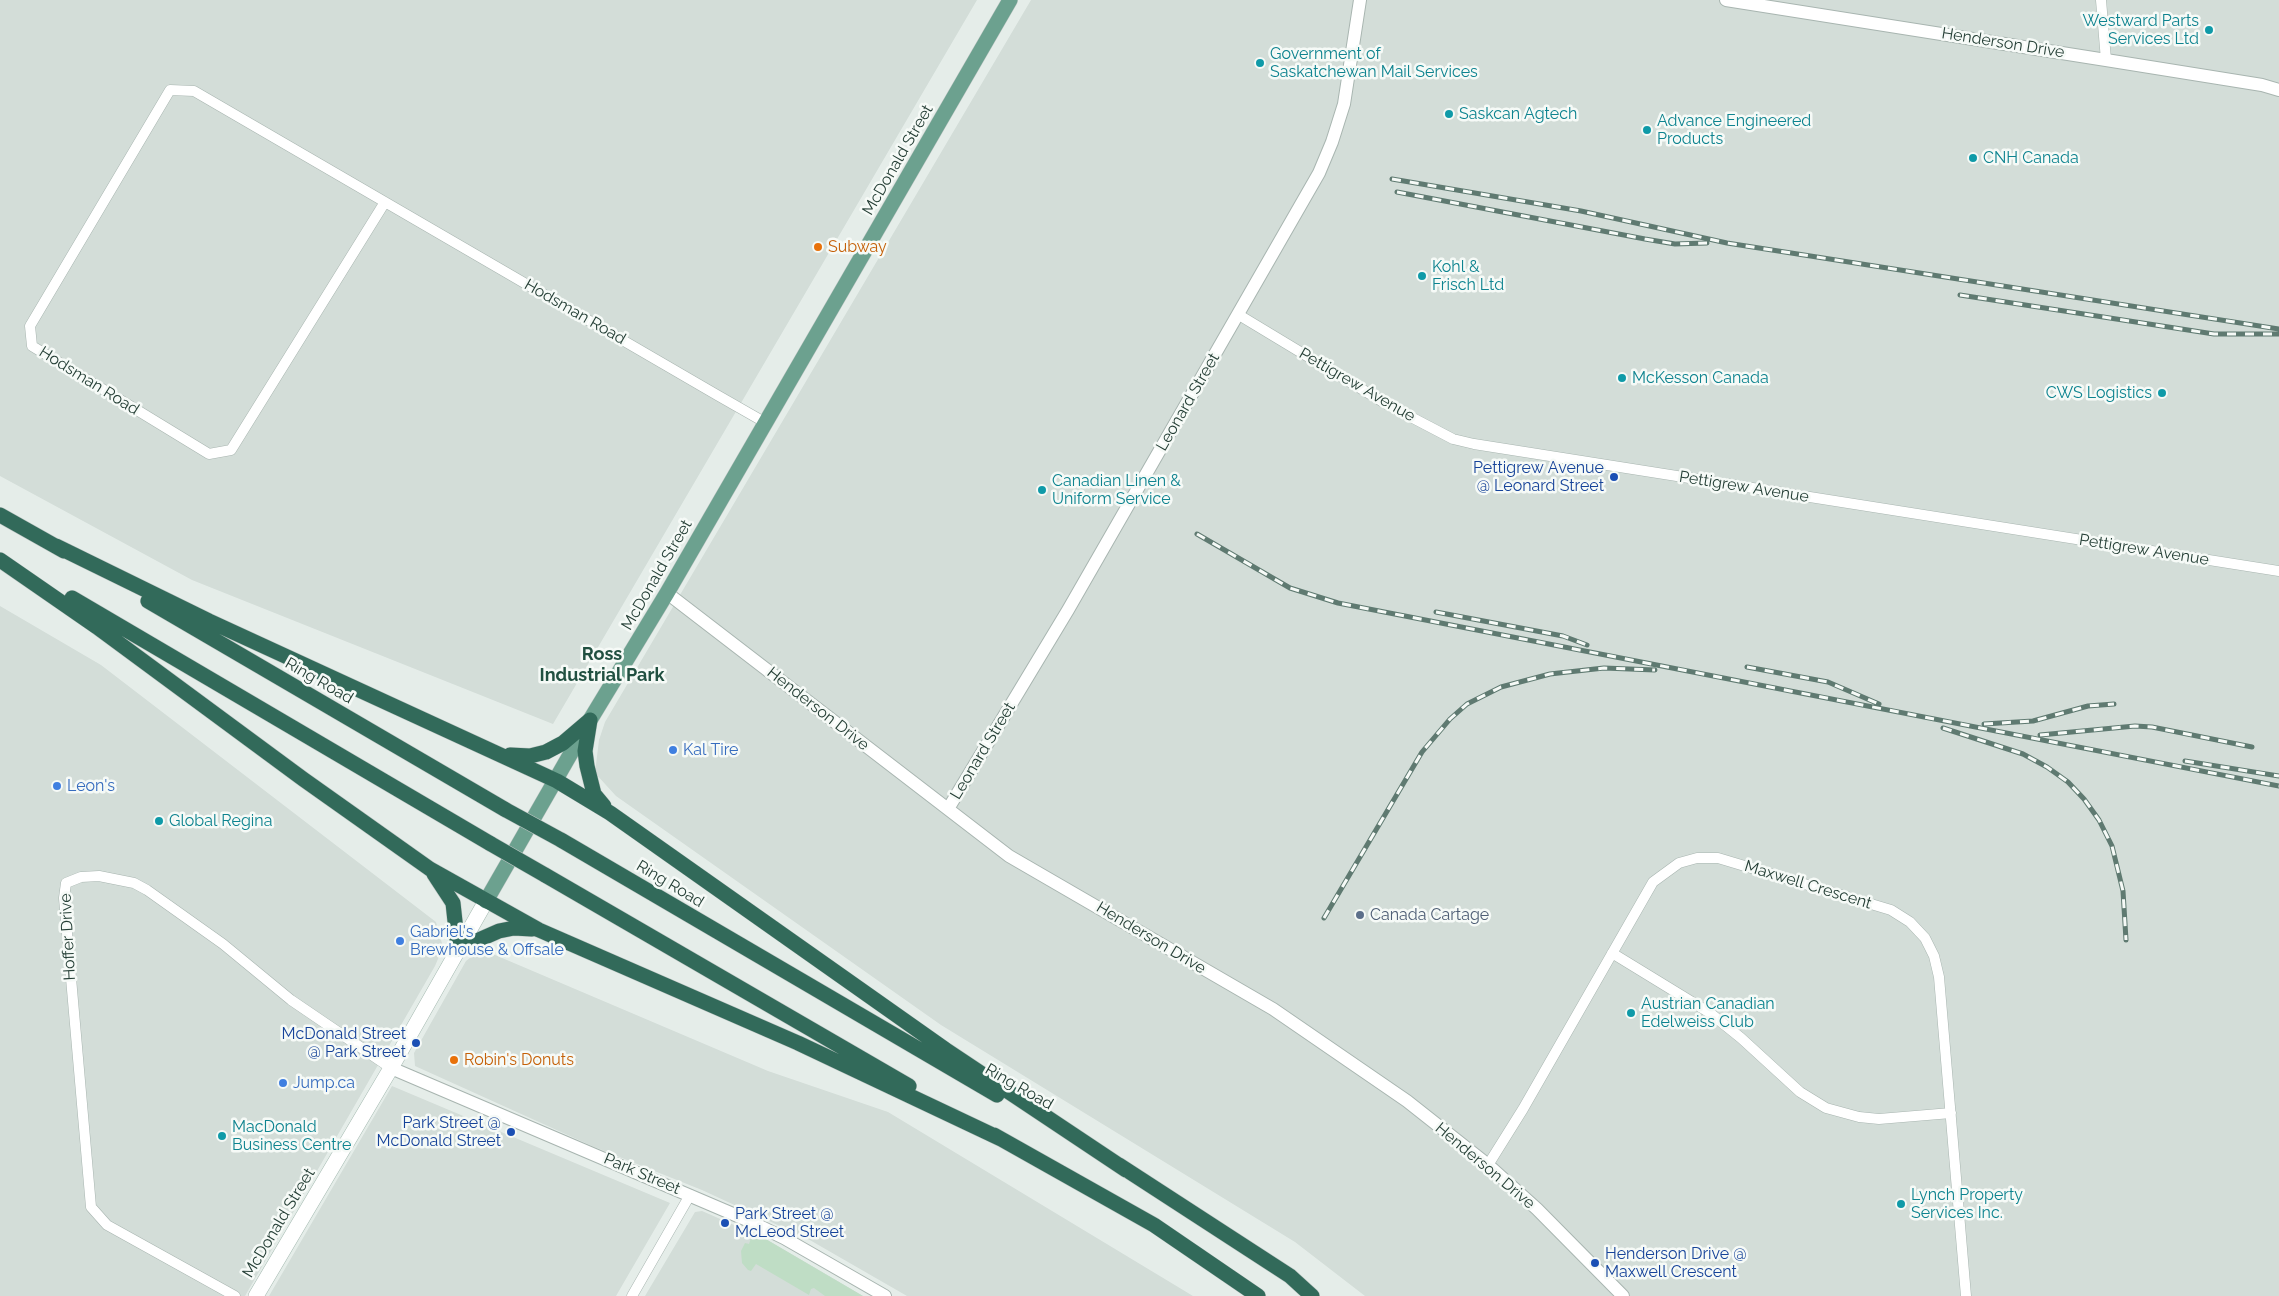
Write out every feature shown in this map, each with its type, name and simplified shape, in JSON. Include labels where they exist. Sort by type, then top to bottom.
[{"type":"highway","name":"Ring Road","points":[[0,515],[1126,1170],[1290,1276],[1312,1296]]},
{"type":"highway","points":[[56,546],[209,621],[557,781],[610,813],[946,1050],[1126,1170]]},
{"type":"highway","points":[[0,554],[123,629],[379,776],[491,844],[1001,1140],[1154,1225],[1258,1296]]},
{"type":"highway","points":[[0,560],[97,627],[302,779],[430,869],[539,930],[798,1043],[1001,1140]]},
{"type":"highway","points":[[503,755],[530,756],[546,752],[563,743],[590,720]]},
{"type":"highway","points":[[590,720],[585,751],[590,781],[594,794],[610,813]]},
{"type":"highway","points":[[430,869],[453,903],[458,949],[499,931],[514,928],[539,930]]},
{"type":"main road","name":"McDonald Street","points":[[256,1296],[391,1068],[458,949],[557,781],[590,720],[667,594],[1010,0]]},
{"type":"street","name":"Leonard Street","points":[[948,809],[1068,610],[1319,173],[1332,142],[1344,104],[1360,0]]},
{"type":"street","name":"Henderson Drive","points":[[1726,0],[2262,85],[2279,90]]},
{"type":"street","points":[[2101,0],[2106,60]]},
{"type":"street","name":"Hodsman Road","points":[[385,202],[231,450],[209,454],[32,346],[30,326],[170,90],[194,91],[766,423]]},
{"type":"street","name":"Pettigrew Avenue","points":[[1238,315],[1388,405],[1453,439],[1474,444],[2279,571]]},
{"type":"street","name":"Henderson Drive","points":[[667,594],[1009,856],[1273,1009],[1372,1076],[1488,1165],[1536,1209],[1623,1296]]},
{"type":"street","name":"Maxwell Crescent","points":[[1488,1165],[1523,1108],[1653,882],[1670,868],[1697,858],[1718,858],[1901,915],[1925,938],[1937,966],[1966,1296]]},
{"type":"street","name":"Hoffer Drive","points":[[235,1296],[107,1225],[91,1207],[64,908],[66,883],[81,877],[99,876],[134,883],[147,890],[223,944],[292,1000],[391,1068]]},
{"type":"street","points":[[1612,953],[1710,1013],[1741,1038],[1800,1092],[1826,1108],[1859,1118],[1879,1119],[1950,1113]]},
{"type":"street","name":"Park Street","points":[[391,1068],[690,1195],[784,1238],[885,1296]]},
{"type":"street","points":[[632,1296],[690,1195]]},
{"type":"shaded area","points":[[0,0],[977,0],[553,724],[192,580],[0,476]]},
{"type":"shaded area","points":[[1031,0],[2279,0],[2279,1296],[1365,1296],[1295,1242],[941,1025],[616,796],[595,773],[599,740],[605,722]]},
{"type":"shaded area","points":[[0,606],[101,665],[436,922],[443,947],[435,966],[245,1296],[0,1296]]},
{"type":"shaded area","points":[[481,949],[768,1071],[888,1112],[1193,1296],[907,1296],[808,1239],[702,1190],[592,1146],[415,1066],[414,1053],[466,961]]},
{"type":"shaded area","points":[[392,1086],[670,1203],[616,1296],[269,1296]]},
{"type":"shaded area","points":[[702,1211],[764,1238],[863,1296],[645,1296],[695,1212]]},
{"type":"green space","points":[[758,1236],[863,1296],[825,1296],[814,1288],[811,1289],[809,1295],[756,1264],[751,1271],[748,1270],[742,1263],[741,1251],[745,1243],[749,1244],[751,1238]]},
{"type":"railway","points":[[1392,179],[1581,211],[1727,243],[2279,329]]},
{"type":"railway","points":[[1397,192],[1675,244],[1707,243]]},
{"type":"railway","points":[[1960,295],[2214,334],[2279,334]]},
{"type":"railway","points":[[1197,534],[1290,588],[1338,603],[2279,786]]},
{"type":"railway","points":[[1436,612],[1563,636],[1587,645]]},
{"type":"railway","points":[[1747,667],[1828,682],[1879,704]]},
{"type":"railway","points":[[1324,918],[1422,752],[1450,719],[1467,704],[1501,687],[1550,674],[1604,668],[1655,670]]},
{"type":"railway","points":[[1984,724],[2033,721],[2088,706],[2114,704]]},
{"type":"railway","points":[[2040,735],[2135,726],[2152,727],[2252,747]]},
{"type":"railway","points":[[1943,728],[2023,754],[2047,767],[2068,782],[2084,799],[2099,820],[2112,846],[2123,891],[2126,940]]},
{"type":"railway","points":[[2185,761],[2279,776]]},
{"type":"place","name":"Westward Parts Services Ltd","points":[[2209,30]]},
{"type":"place","name":"Government of Saskatchewan Mail Services","points":[[1260,63]]},
{"type":"place","name":"Saskcan Agtech","points":[[1449,114]]},
{"type":"place","name":"Advance Engineered Products","points":[[1647,130]]},
{"type":"place","name":"CNH Canada","points":[[1973,158]]},
{"type":"place","name":"Subway","points":[[818,247]]},
{"type":"place","name":"Kohl & Frisch Ltd","points":[[1422,276]]},
{"type":"place","name":"McKesson Canada","points":[[1622,378]]},
{"type":"place","name":"CWS Logistics","points":[[2162,393]]},
{"type":"place","name":"Pettigrew Avenue @ Leonard Street","points":[[1614,477]]},
{"type":"place","name":"Canadian Linen & Uniform Service","points":[[1042,490]]},
{"type":"place","name":"Kal Tire","points":[[673,750]]},
{"type":"place","name":"Leon's","points":[[57,786]]},
{"type":"place","name":"Global Regina","points":[[159,821]]},
{"type":"place","name":"Canada Cartage","points":[[1360,915]]},
{"type":"place","name":"Gabriel's Brewhouse & Offsale","points":[[400,941]]},
{"type":"place","name":"Austrian Canadian Edelweiss Club","points":[[1631,1013]]},
{"type":"place","name":"McDonald Street @ Park Street","points":[[416,1043]]},
{"type":"place","name":"Robin's Donuts","points":[[454,1060]]},
{"type":"place","name":"Jump.ca","points":[[283,1083]]},
{"type":"place","name":"Park Street @ McDonald Street","points":[[511,1132]]},
{"type":"place","name":"MacDonald Business Centre","points":[[222,1136]]},
{"type":"place","name":"Lynch Property Services Inc.","points":[[1901,1204]]},
{"type":"place","name":"Park Street @ McLeod Street","points":[[725,1223]]},
{"type":"place","name":"Henderson Drive @ Maxwell Crescent","points":[[1595,1263]]},
{"type":"district","name":"Ross Industrial Park","points":[[602,665]]}]
